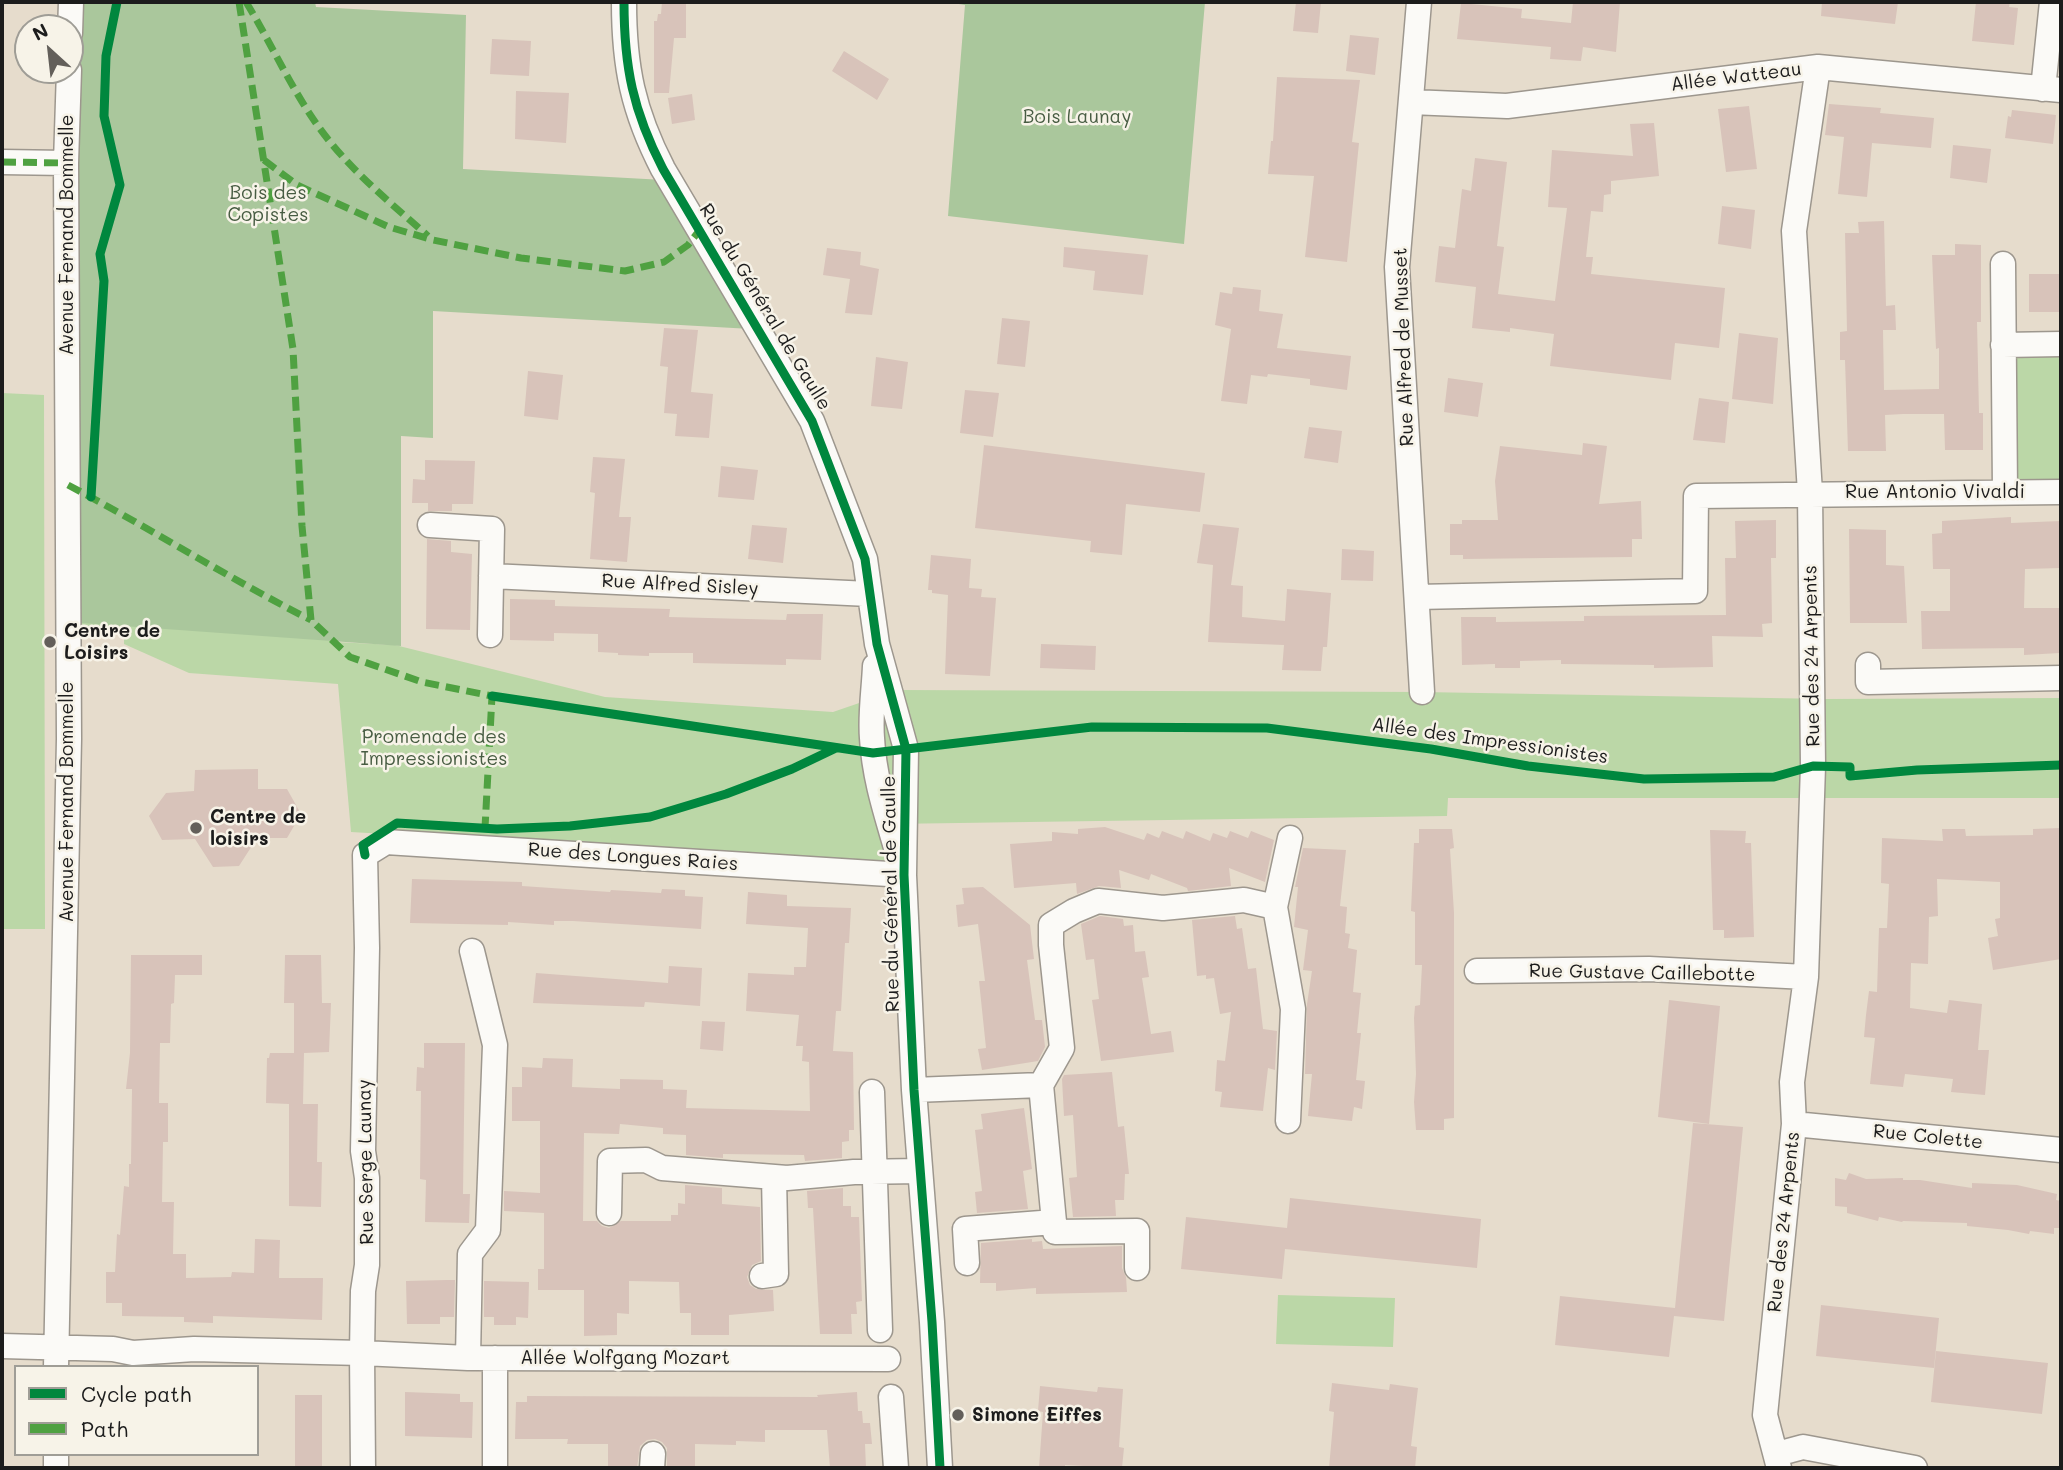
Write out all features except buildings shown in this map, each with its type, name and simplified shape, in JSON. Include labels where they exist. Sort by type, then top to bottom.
[{"type":"street","name":"Rue du Général de Gaulle","points":[[624,2],[626,61],[633,98],[645,135],[813,421],[864,559],[877,645],[906,750],[904,875],[914,1090],[933,1331],[940,1468]]},
{"type":"street","name":"Rue Alfred de Musset","points":[[1419,2],[1397,267],[1422,692]]},
{"type":"street","points":[[2052,2],[2052,90]]},
{"type":"street","name":"Allée Watteau","points":[[1411,102],[1507,106],[1818,66],[2052,90]]},
{"type":"street","name":"Rue des 24 Arpents","points":[[1778,1461],[1765,1415],[1794,1124],[1792,1082],[1806,976],[1813,766],[1810,493],[1794,231],[1818,66]]},
{"type":"street","name":"Avenue Fernand Bommelle","points":[[56,1357],[69,751],[66,163],[69,84]]},
{"type":"street","points":[[2,162],[66,163]]},
{"type":"street","points":[[2003,264],[2005,491]]},
{"type":"street","points":[[2003,345],[2061,344]]},
{"type":"street","name":"Rue Antonio Vivaldi","points":[[1417,597],[1695,591],[1696,496],[2061,492]]},
{"type":"street","points":[[430,526],[492,529],[490,635]]},
{"type":"street","name":"Rue Alfred Sisley","points":[[491,576],[869,594]]},
{"type":"street","name":"Rue du Général de Gaulle","points":[[877,645],[871,734],[873,753],[877,782],[904,875]]},
{"type":"street","points":[[1868,665],[1868,682],[2061,678]]},
{"type":"street","points":[[1288,1121],[1293,1009],[1275,907],[1290,838]]},
{"type":"street","name":"Rue des Longues Raies","points":[[365,855],[386,842],[904,875]]},
{"type":"street","name":"Rue Serge Launay","points":[[363,1468],[363,1291],[367,1265],[367,1178],[363,1151],[367,948],[365,855]]},
{"type":"street","points":[[1137,1268],[1137,1231],[1055,1232],[1041,1085],[1062,1048],[1051,925],[1098,901],[1163,908],[1244,901],[1275,907]]},
{"type":"street","points":[[468,1358],[470,1254],[488,1230],[495,1045],[472,951]]},
{"type":"street","name":"Rue Gustave Caillebotte","points":[[1477,971],[1649,969],[1806,976]]},
{"type":"street","points":[[914,1090],[1041,1085]]},
{"type":"street","points":[[872,1092],[880,1330]]},
{"type":"street","name":"Rue Colette","points":[[1794,1124],[2061,1150]]},
{"type":"street","points":[[609,1213],[610,1161],[646,1160],[662,1168],[774,1177],[920,1171]]},
{"type":"street","points":[[762,1276],[776,1274],[774,1177]]},
{"type":"street","points":[[967,1263],[965,1229],[1054,1222]]},
{"type":"street","name":"Allée Wolfgang Mozart","points":[[2,1346],[56,1357],[113,1349],[133,1353],[194,1349],[468,1358],[888,1359]]},
{"type":"street","points":[[495,1358],[495,1468]]},
{"type":"street","points":[[891,1397],[896,1468]]},
{"type":"street","points":[[1778,1461],[1802,1447],[1914,1468]]},
{"type":"green space","name":"Bois des Copistes","points":[[72,2],[315,2],[316,7],[466,15],[463,169],[664,180],[751,329],[433,311],[433,438],[401,436],[401,646],[68,622],[71,84],[84,84],[84,14],[72,14]]},
{"type":"green space","name":"Bois Launay","points":[[946,2],[1205,2],[1184,244],[948,216],[965,5]]},
{"type":"green space","points":[[2003,345],[2061,345],[2061,492],[2005,491]]},
{"type":"green space","points":[[2,393],[44,395],[45,929],[2,929]]},
{"type":"green space","name":"Promenade des Impressionistes","points":[[74,495],[311,620],[335,642],[395,645],[605,697],[833,712],[897,690],[1422,692],[1827,699],[2061,698],[2061,798],[1448,798],[1447,816],[889,824],[900,864],[351,832],[338,684],[189,673],[124,644],[124,634],[74,628]]},
{"type":"green space","points":[[1278,1295],[1395,1298],[1393,1347],[1276,1344]]},
{"type":"marked path","points":[[239,2],[293,349],[302,526],[311,620],[350,657],[422,682],[492,696],[485,828]]},
{"type":"marked path","points":[[246,2],[294,88],[327,138],[362,177],[428,236]]},
{"type":"marked path","points":[[264,160],[297,185],[389,227],[433,240],[521,258],[625,271],[664,262],[688,245],[699,231]]},
{"type":"marked path","points":[[2,162],[66,163]]},
{"type":"marked path","points":[[68,485],[311,620]]},
{"type":"cycle path","points":[[91,497],[104,281],[100,254],[120,185],[104,116],[106,56],[117,2]]},
{"type":"cycle path","points":[[624,2],[628,68],[644,128],[663,169],[812,421],[865,559],[877,644],[906,749],[904,875],[914,1090],[940,1468]]},
{"type":"cycle path","name":"Allée des Impressionistes","points":[[492,696],[873,753],[1092,727],[1267,728],[1431,749],[1528,766],[1644,779],[1774,777],[1813,766],[1850,767],[1850,776],[1917,770],[2061,765]]},
{"type":"cycle path","points":[[365,855],[363,845],[397,823],[497,829],[570,826],[650,817],[726,794],[792,769],[836,748]]},
{"type":"place","name":"Centre de Loisirs","points":[[50,642]]},
{"type":"place","name":"Centre de loisirs","points":[[196,828]]},
{"type":"place","name":"Simone Eiffes","points":[[958,1415]]}]
